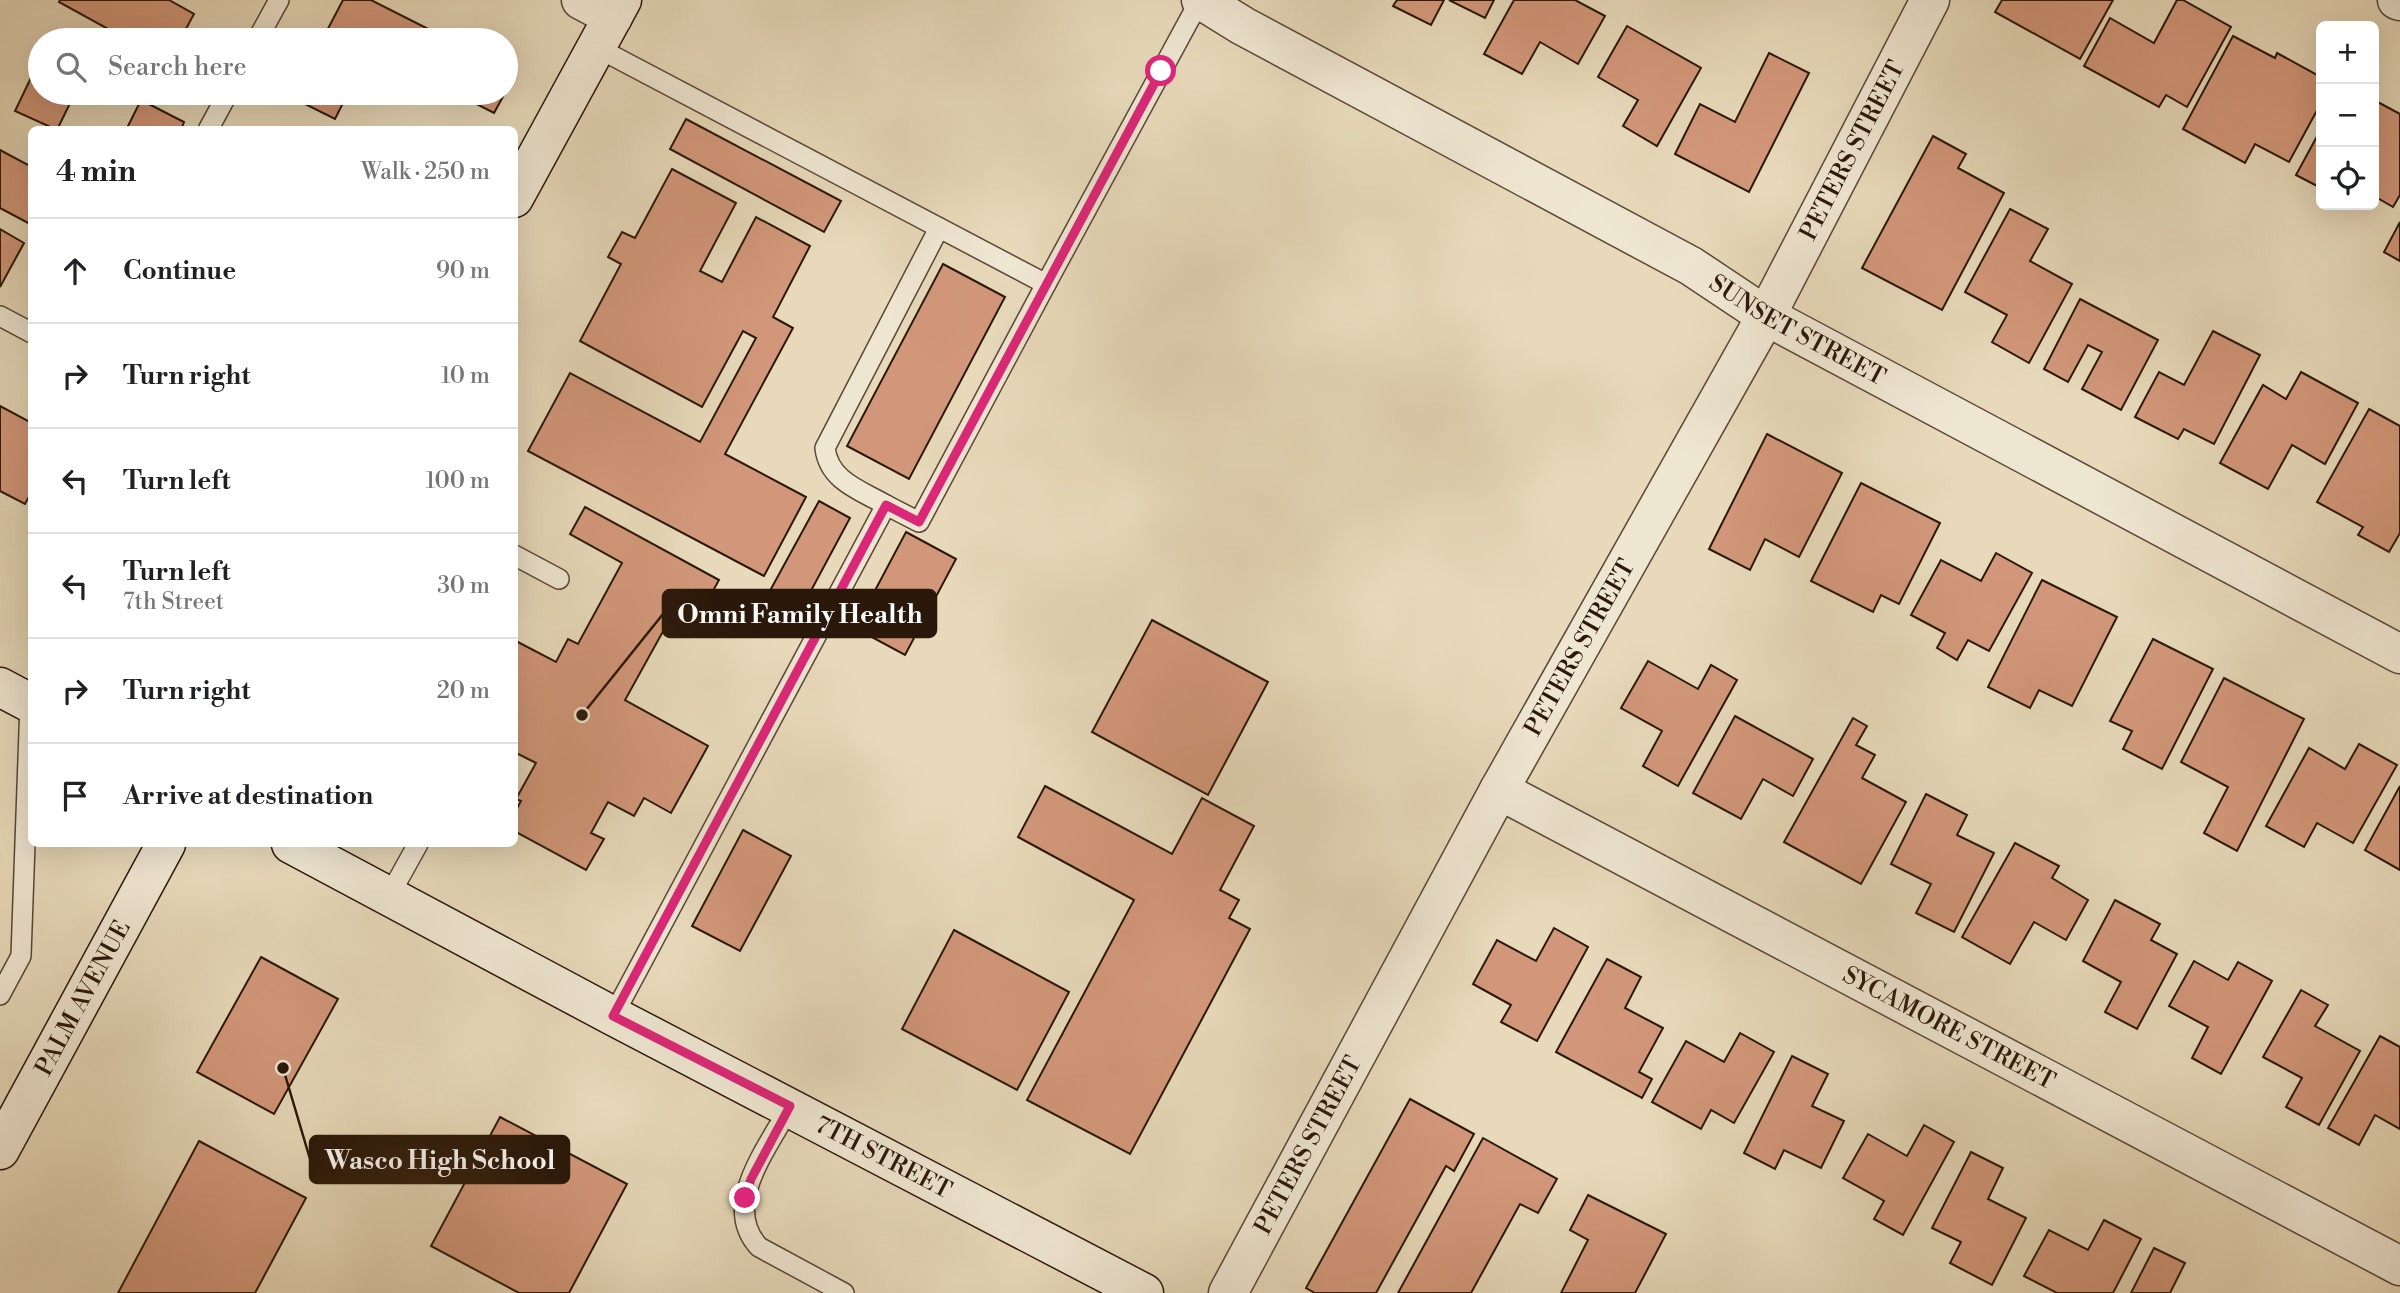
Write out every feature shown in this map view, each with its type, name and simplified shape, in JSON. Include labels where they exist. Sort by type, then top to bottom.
[{"type":"street","name":"SUNSET STREET","points":[[1200,0],[1243,26],[1691,265],[1766,316],[2400,654]]},
{"type":"street","name":"PETERS STREET","points":[[1227,1293],[1499,790],[1766,316],[1930,0]]},
{"type":"street","points":[[518,190],[603,16]]},
{"type":"street","name":"SYCAMORE STREET","points":[[1499,790],[2400,1266]]},
{"type":"street","name":"PALM AVENUE","points":[[0,1150],[164,847]]},
{"type":"street","name":"7TH STREET","points":[[297,847],[613,1016],[1144,1293]]},
{"type":"lane","points":[[264,28],[279,0]]},
{"type":"lane","points":[[939,228],[825,448],[831,470],[841,480],[919,522],[1200,0]]},
{"type":"lane","points":[[603,16],[939,228],[1046,284]]},
{"type":"lane","points":[[210,126],[222,105]]},
{"type":"lane","points":[[0,316],[28,331]]},
{"type":"lane","points":[[613,1016],[886,505]]},
{"type":"lane","points":[[518,557],[559,579]]},
{"type":"lane","points":[[0,995],[21,956],[20,698]]},
{"type":"lane","points":[[389,896],[416,847]]},
{"type":"lane","points":[[790,1106],[751,1179],[743,1221],[748,1236],[759,1247],[844,1293]]},
{"type":"building","points":[[169,0],[194,14],[186,28],[106,28],[59,2]]},
{"type":"building","points":[[343,0],[371,0],[426,28],[328,28]]},
{"type":"building","points":[[1397,0],[1444,0],[1431,25],[1393,6]]},
{"type":"building","points":[[1449,0],[1494,0],[1485,18]]},
{"type":"building","points":[[1514,0],[1575,0],[1605,16],[1578,64],[1540,42],[1522,74],[1484,54]]},
{"type":"building","points":[[2002,0],[2113,0],[2080,59],[1995,12]]},
{"type":"building","points":[[2177,0],[2183,0],[2231,27],[2187,107],[2166,95],[2159,107],[2084,66],[2110,18],[2154,43]]},
{"type":"building","points":[[1627,26],[1701,68],[1657,146],[1623,126],[1638,100],[1598,77]]},
{"type":"building","points":[[2233,36],[2275,58],[2277,53],[2316,74],[2316,112],[2289,162],[2255,144],[2245,163],[2183,129]]},
{"type":"building","points":[[1769,53],[1809,73],[1749,192],[1675,154],[1700,104],[1735,122]]},
{"type":"building","points":[[28,84],[28,105],[69,105],[59,126],[48,126],[15,111]]},
{"type":"building","points":[[2379,103],[2400,114],[2400,195],[2393,207],[2379,199]]},
{"type":"building","points":[[138,105],[151,105],[184,122],[182,126],[128,126]]},
{"type":"building","points":[[307,105],[342,105],[335,119]]},
{"type":"building","points":[[478,105],[498,105],[494,113]]},
{"type":"building","points":[[686,119],[841,201],[824,232],[670,149]]},
{"type":"building","points":[[1933,136],[1966,154],[1958,168],[2004,193],[1942,310],[1862,268]]},
{"type":"building","points":[[2316,138],[2316,185],[2296,175]]},
{"type":"building","points":[[0,150],[28,165],[28,223],[0,208]]},
{"type":"building","points":[[672,169],[736,203],[700,271],[722,282],[756,217],[810,246],[773,317],[793,328],[725,454],[806,497],[764,576],[528,451],[570,373],[700,442],[756,338],[743,331],[702,407],[580,341],[621,264],[608,257],[622,232],[635,238]]},
{"type":"building","points":[[2010,209],[2048,229],[2030,261],[2072,284],[2029,363],[1992,342],[2007,315],[1965,292]]},
{"type":"building","points":[[2400,222],[2400,261],[2384,252]]},
{"type":"building","points":[[0,229],[24,243],[0,287]]},
{"type":"building","points":[[943,264],[1005,297],[909,479],[847,446]]},
{"type":"building","points":[[2080,299],[2158,340],[2121,410],[2082,389],[2102,352],[2088,345],[2068,382],[2044,369]]},
{"type":"building","points":[[2213,331],[2260,355],[2214,444],[2184,429],[2178,439],[2135,417],[2159,372],[2184,385]]},
{"type":"building","points":[[2301,372],[2358,403],[2325,464],[2292,445],[2268,489],[2220,463],[2263,385],[2286,399]]},
{"type":"building","points":[[0,406],[28,421],[28,498],[25,504],[0,491]]},
{"type":"building","points":[[2369,409],[2400,426],[2400,533],[2389,552],[2358,535],[2363,527],[2317,502]]},
{"type":"building","points":[[1767,434],[1842,473],[1799,557],[1765,539],[1750,570],[1709,549]]},
{"type":"building","points":[[1861,483],[1940,523],[1899,604],[1881,595],[1873,612],[1811,581]]},
{"type":"building","points":[[819,501],[850,518],[798,615],[766,598]]},
{"type":"building","points":[[585,507],[719,580],[703,609],[682,597],[625,700],[708,746],[671,813],[644,798],[634,816],[608,802],[591,833],[604,839],[586,870],[518,833],[518,807],[521,801],[518,795],[536,763],[518,754],[518,642],[556,662],[568,639],[578,644],[622,563],[570,534]]},
{"type":"building","points":[[906,532],[956,559],[905,655],[855,628]]},
{"type":"building","points":[[1996,553],[2032,573],[1989,651],[1968,640],[1957,660],[1937,648],[1945,633],[1911,615],[1941,560],[1981,581]]},
{"type":"building","points":[[2042,580],[2117,617],[2072,706],[2039,690],[2030,708],[1988,687]]},
{"type":"building","points":[[1152,620],[1268,682],[1208,795],[1092,732]]},
{"type":"building","points":[[2153,639],[2213,669],[2162,769],[2123,749],[2132,731],[2110,721]]},
{"type":"building","points":[[1648,661],[1698,689],[1711,665],[1737,680],[1678,786],[1643,766],[1662,731],[1621,708]]},
{"type":"building","points":[[2224,678],[2304,719],[2237,851],[2204,833],[2228,787],[2181,762]]},
{"type":"building","points":[[1735,716],[1813,759],[1793,796],[1763,779],[1741,819],[1693,793]]},
{"type":"building","points":[[1853,718],[1867,726],[1856,745],[1875,755],[1862,778],[1906,802],[1861,884],[1784,842]]},
{"type":"building","points":[[2359,744],[2397,765],[2353,843],[2317,823],[2304,847],[2266,826],[2309,748],[2345,769]]},
{"type":"building","points":[[1045,786],[1172,854],[1202,798],[1254,826],[1220,890],[1239,900],[1229,918],[1250,929],[1130,1154],[1027,1100],[1134,900],[1018,837]]},
{"type":"building","points":[[2400,786],[2400,870],[2365,850]]},
{"type":"building","points":[[1926,794],[1967,815],[1957,835],[1994,853],[1954,932],[1916,913],[1931,884],[1891,864]]},
{"type":"building","points":[[743,830],[791,856],[740,951],[692,926]]},
{"type":"building","points":[[2015,843],[2059,866],[2052,878],[2088,900],[2066,940],[2034,922],[2010,964],[1962,937]]},
{"type":"building","points":[[2115,900],[2160,924],[2151,940],[2177,954],[2137,1029],[2105,1012],[2121,982],[2083,961]]},
{"type":"building","points":[[1554,928],[1588,947],[1537,1041],[1501,1022],[1511,1005],[1473,984],[1497,940],[1536,961]]},
{"type":"building","points":[[954,930],[1069,992],[1017,1090],[902,1029]]},
{"type":"building","points":[[261,957],[338,999],[274,1114],[197,1072]]},
{"type":"building","points":[[1607,959],[1641,977],[1625,1008],[1663,1028],[1639,1072],[1652,1079],[1642,1098],[1556,1052]]},
{"type":"building","points":[[2194,961],[2228,980],[2238,962],[2272,981],[2221,1074],[2192,1058],[2208,1027],[2169,1006]]},
{"type":"building","points":[[2301,990],[2328,1005],[2315,1026],[2360,1051],[2319,1125],[2286,1107],[2302,1078],[2263,1057]]},
{"type":"building","points":[[1740,1033],[1774,1052],[1734,1123],[1711,1110],[1701,1129],[1652,1102],[1686,1041],[1724,1062]]},
{"type":"building","points":[[2380,1036],[2400,1047],[2400,1129],[2375,1115],[2359,1145],[2328,1128]]},
{"type":"building","points":[[1792,1056],[1828,1074],[1812,1106],[1844,1121],[1821,1168],[1784,1150],[1775,1169],[1744,1153]]},
{"type":"building","points":[[1410,1099],[1474,1134],[1454,1171],[1446,1166],[1376,1293],[1315,1293],[1306,1288]]},
{"type":"building","points":[[500,1117],[627,1184],[569,1293],[519,1293],[431,1246]]},
{"type":"building","points":[[1924,1125],[1954,1142],[1903,1235],[1874,1219],[1884,1201],[1843,1178],[1868,1134],[1907,1156]]},
{"type":"building","points":[[1483,1138],[1557,1179],[1538,1213],[1520,1204],[1471,1293],[1398,1293]]},
{"type":"building","points":[[199,1141],[306,1198],[255,1293],[118,1293]]},
{"type":"building","points":[[1971,1152],[2003,1168],[1988,1199],[2026,1218],[1992,1285],[1950,1263],[1961,1242],[1932,1228]]},
{"type":"building","points":[[1588,1195],[1666,1234],[1635,1293],[1561,1293],[1588,1240],[1570,1230]]},
{"type":"building","points":[[2104,1220],[2141,1239],[2113,1293],[2057,1293],[2024,1276],[2049,1230],[2088,1250]]},
{"type":"building","points":[[2154,1248],[2185,1263],[2170,1293],[2131,1293]]},
{"type":"place","name":"Omni Family Health","points":[[582,715]]},
{"type":"place","name":"Wasco High School","points":[[283,1068]]},
{"type":"route","points":[[745,1198],[751,1179],[790,1106],[613,1016],[886,505],[919,522],[1161,71]]}]
